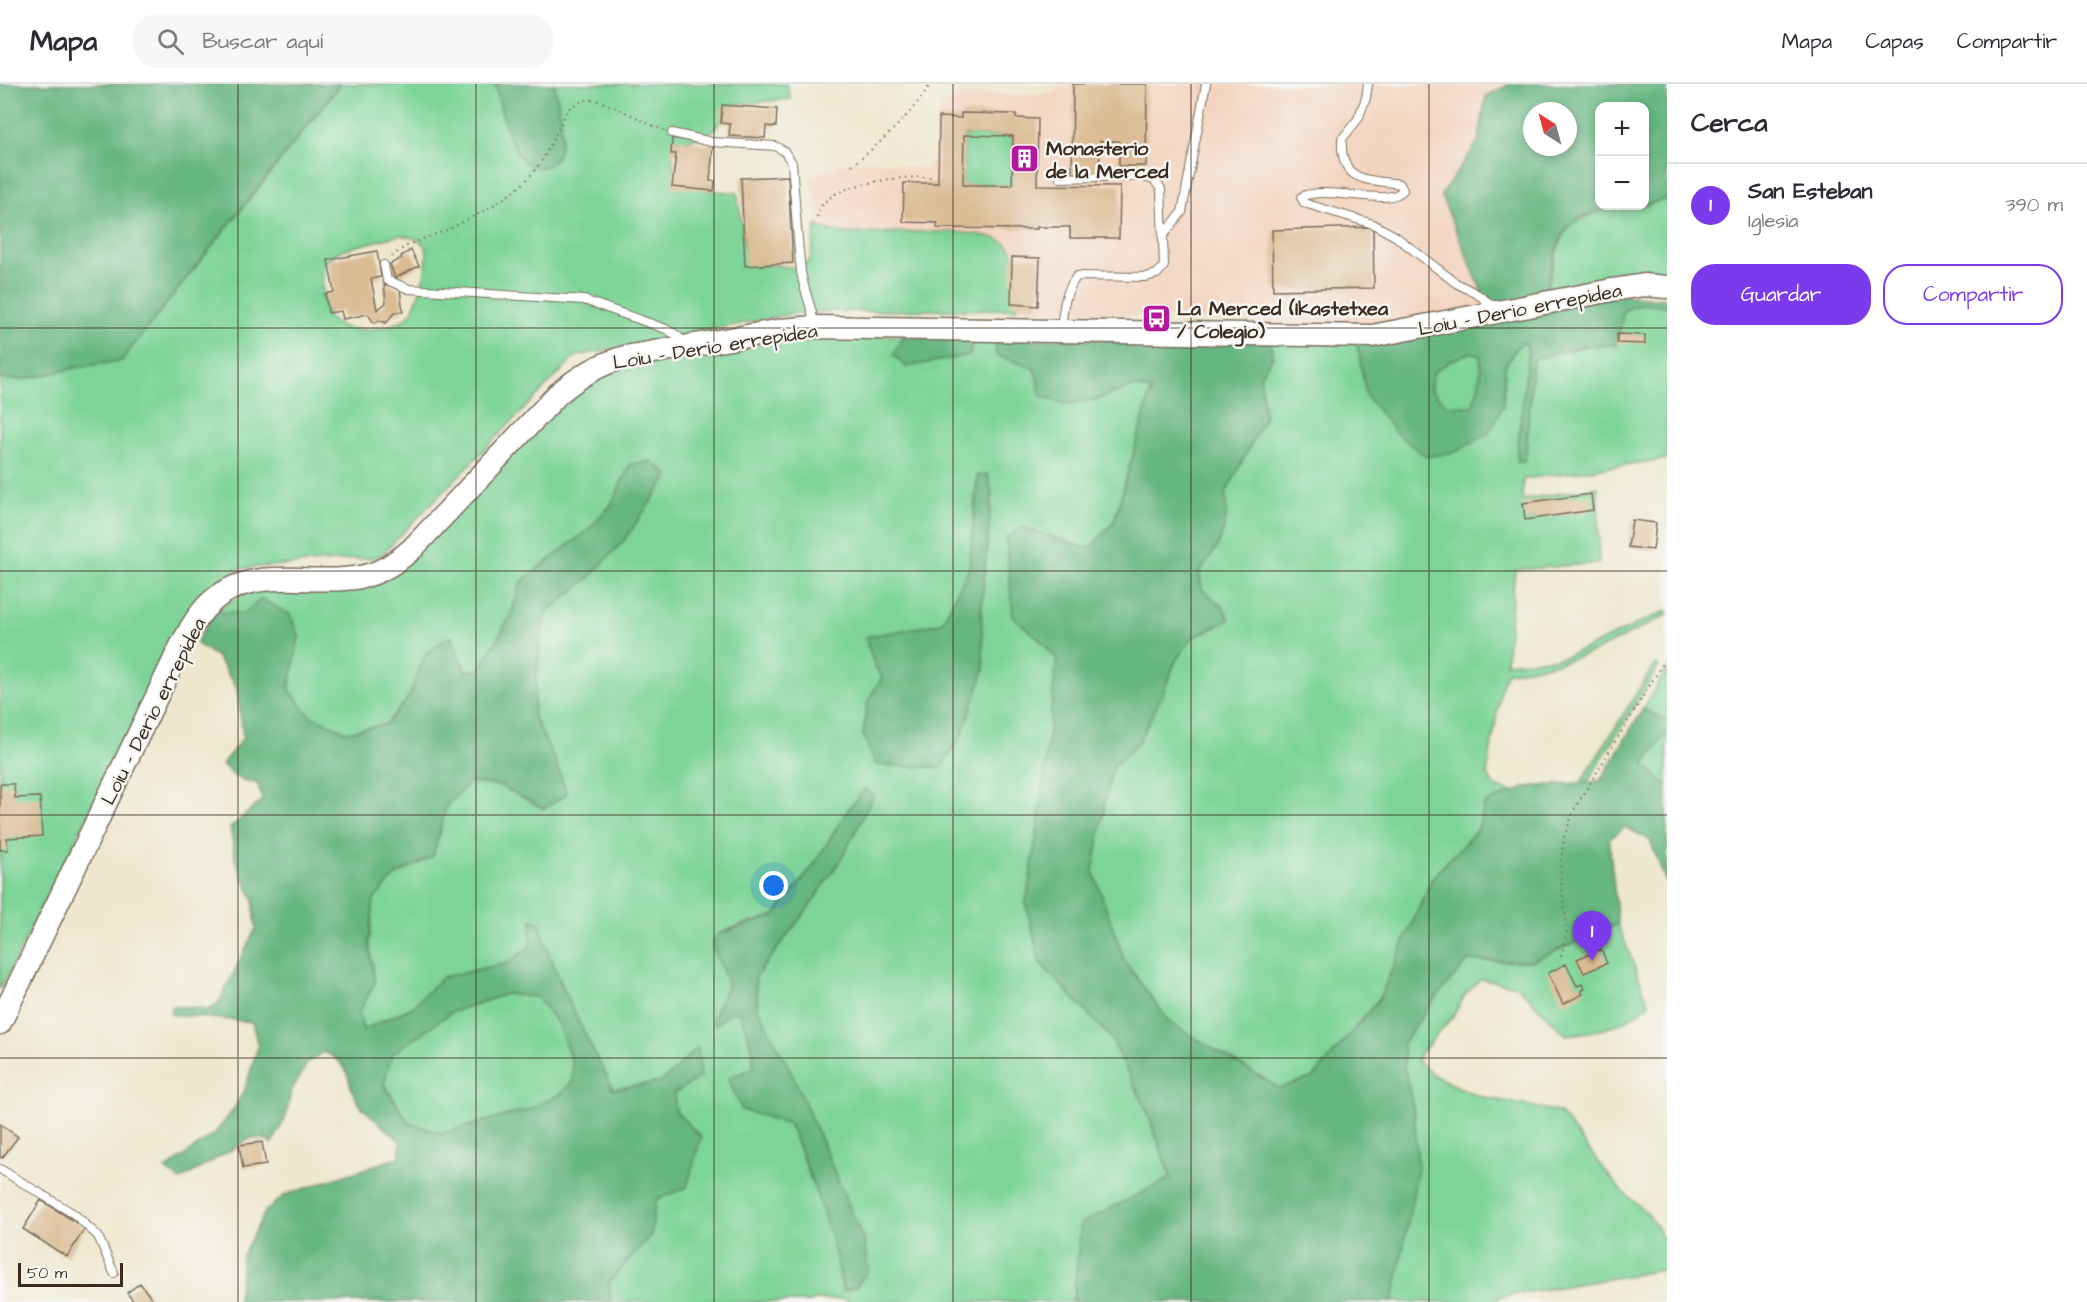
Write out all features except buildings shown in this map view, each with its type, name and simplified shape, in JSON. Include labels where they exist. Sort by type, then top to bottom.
[{"type":"main road","name":"Loiu - Derio errepidea","points":[[0,1023],[181,646],[200,614],[210,603],[231,588],[255,580],[353,578],[378,572],[390,566],[412,549],[538,413],[574,380],[607,362],[782,330],[814,327],[1372,336],[1644,285],[1667,287]]},
{"type":"lane","points":[[1163,236],[1182,212],[1206,84]]},
{"type":"lane","points":[[1368,84],[1366,98],[1358,119],[1342,139],[1343,163],[1350,172],[1362,179],[1400,184],[1403,190],[1399,195],[1386,198],[1347,193],[1310,192],[1301,196],[1304,204],[1373,224],[1395,236],[1456,284],[1476,294],[1500,311]]},
{"type":"lane","points":[[672,133],[712,142],[775,146],[784,151],[792,163],[801,272],[814,327]]},
{"type":"lane","points":[[1060,178],[1140,176],[1154,180],[1161,189],[1164,266],[1157,274],[1146,278],[1077,276],[1069,286],[1064,302],[1061,332]]},
{"type":"lane","points":[[384,265],[387,280],[409,289],[584,300],[666,329],[678,336],[686,347]]},
{"type":"lane","points":[[0,1169],[82,1221],[98,1236],[114,1273]]},
{"type":"path","points":[[852,165],[894,129],[930,84]]},
{"type":"path","points":[[384,265],[396,253],[412,243],[453,227],[518,186],[532,174],[568,109],[576,104],[588,99],[600,102],[672,133]]},
{"type":"path","points":[[817,217],[823,203],[835,195],[866,184],[906,176],[932,177]]},
{"type":"path","points":[[1561,956],[1567,931],[1560,870],[1564,837],[1575,808],[1667,657]]},
{"type":"shaded area","points":[[1066,84],[1510,84],[1486,96],[1478,142],[1441,195],[1487,304],[1376,329],[1017,309],[1017,273],[1001,241],[959,232],[845,233],[816,226],[820,215],[819,207],[809,176],[838,165],[860,161],[925,168],[934,160],[938,118],[949,99],[965,95],[1043,94],[1061,90]]},
{"type":"green space","points":[[0,84],[340,84],[121,361],[10,380],[0,379]]},
{"type":"green space","points":[[341,84],[495,84],[504,122],[515,148],[532,165],[543,167],[559,105],[554,84],[786,84],[791,99],[735,104],[710,133],[679,143],[673,155],[673,164],[677,173],[690,185],[709,190],[737,192],[745,250],[759,263],[798,267],[810,261],[816,226],[843,233],[959,232],[982,235],[1000,240],[1011,249],[1017,270],[1017,309],[802,312],[576,356],[379,557],[237,569],[188,617],[0,990],[0,379],[19,380],[121,361]],"holes":[[[400,235],[420,241],[427,251],[423,281],[409,315],[402,321],[379,328],[352,329],[332,321],[327,313],[323,293],[323,271],[327,259],[342,250]]]},
{"type":"green space","points":[[495,84],[554,84],[561,118],[561,132],[557,155],[551,163],[536,167],[528,164],[516,151],[508,133]]},
{"type":"green space","points":[[1510,84],[1667,84],[1667,199],[1649,204],[1649,102],[1595,102],[1595,210],[1608,210],[1586,215],[1566,230],[1557,248],[1544,298],[1487,304],[1441,195],[1478,142],[1486,96]]},
{"type":"green space","points":[[964,135],[1013,136],[1012,185],[963,185]]},
{"type":"green space","points":[[1667,199],[1667,279],[1544,298],[1561,238],[1571,224],[1600,211],[1649,210],[1649,204]]},
{"type":"green space","points":[[1621,295],[1667,299],[1667,306],[1642,304],[1624,310],[1616,345],[1585,346],[1533,359],[1526,452],[1524,461],[1518,462],[1528,353],[1526,343],[1518,345],[1505,366],[1503,406],[1489,433],[1455,452],[1427,457],[1398,435],[1366,396],[1357,343]],"holes":[[[1471,352],[1480,356],[1479,382],[1472,406],[1447,405],[1430,389],[1434,372],[1452,360]]]},
{"type":"green space","points":[[1642,304],[1667,306],[1667,459],[1523,479],[1522,500],[1598,487],[1599,563],[1515,570],[1506,663],[1561,658],[1667,610],[1667,615],[1596,651],[1559,663],[1506,673],[1501,689],[1487,774],[1495,787],[1515,792],[1485,803],[1478,829],[1432,878],[1379,999],[1314,1077],[1279,1089],[1170,1023],[1125,962],[1093,871],[1114,765],[1138,743],[1162,696],[1176,660],[1193,637],[1217,627],[1223,607],[1202,589],[1199,573],[1219,544],[1226,520],[1226,493],[1265,416],[1260,375],[1273,356],[1270,342],[1357,343],[1398,435],[1503,406],[1505,366],[1518,345],[1526,343],[1528,353],[1517,454],[1526,452],[1533,359],[1585,346],[1616,345],[1624,310]]},
{"type":"green space","points":[[820,334],[904,336],[943,359],[970,355],[972,338],[996,338],[997,355],[1035,369],[1097,399],[1134,386],[1151,390],[1114,522],[1088,550],[1022,527],[1038,638],[1057,658],[1039,820],[1026,904],[1040,963],[1111,1038],[1146,1109],[1171,1178],[1082,1223],[1073,1302],[847,1302],[847,1299],[809,1302],[611,1302],[609,1282],[651,1235],[656,1200],[701,1137],[676,1112],[674,1094],[701,1076],[698,1048],[662,1082],[613,1089],[563,987],[539,923],[532,921],[530,945],[509,963],[443,977],[411,1008],[362,1030],[359,1012],[375,983],[369,943],[374,899],[396,875],[433,856],[447,805],[470,782],[501,786],[544,809],[556,763],[533,715],[540,642],[548,611],[589,578],[625,538],[669,475],[630,465],[611,505],[589,529],[521,582],[511,615],[479,671],[466,671],[451,637],[426,653],[409,697],[386,724],[347,732],[310,716],[289,690],[299,636],[244,613],[214,612],[252,588],[371,582],[555,406],[606,371]],"holes":[[[977,476],[992,494],[981,613],[984,670],[940,767],[876,765],[863,735],[868,701],[882,678],[874,664],[865,637],[942,623],[969,568]],[[866,789],[873,796],[843,856],[811,904],[755,978],[758,1009],[795,1080],[864,1241],[856,1287],[843,1291],[837,1259],[821,1205],[789,1123],[742,1110],[729,1078],[754,1068],[752,1046],[739,1011],[729,1013],[715,1025],[712,1019],[728,985],[718,934],[774,916],[811,869],[847,811]]]},
{"type":"green space","points":[[904,336],[972,338],[970,355],[906,367],[893,354]]},
{"type":"green space","points":[[996,338],[1270,342],[1273,356],[1260,376],[1265,416],[1226,493],[1226,520],[1219,544],[1199,573],[1202,589],[1223,607],[1230,619],[1193,637],[1176,660],[1162,696],[1138,743],[1114,765],[1093,871],[1125,962],[1170,1023],[1279,1088],[1314,1077],[1379,999],[1432,878],[1478,829],[1485,803],[1527,787],[1600,781],[1643,709],[1667,720],[1667,732],[1644,764],[1667,786],[1667,885],[1650,840],[1625,827],[1609,840],[1618,924],[1532,961],[1468,961],[1433,1001],[1403,1043],[1404,1066],[1414,1113],[1418,1168],[1393,1302],[1073,1302],[1081,1223],[1171,1178],[1146,1109],[1111,1038],[1040,963],[1026,904],[1039,820],[1057,659],[1038,638],[1013,617],[1006,538],[1022,527],[1089,549],[1114,522],[1151,391],[1134,386],[1097,399],[1065,404],[1041,396],[1035,369],[996,355]]},
{"type":"green space","points":[[1472,352],[1480,356],[1481,369],[1472,407],[1447,406],[1430,389],[1434,371]]},
{"type":"green space","points":[[651,461],[669,475],[625,539],[589,578],[548,611],[540,642],[533,715],[556,763],[567,794],[544,809],[501,786],[470,782],[447,805],[433,856],[396,875],[374,899],[369,943],[375,983],[359,1012],[363,1030],[411,1008],[443,977],[509,963],[530,945],[532,920],[539,922],[563,987],[613,1089],[662,1082],[698,1047],[701,1076],[674,1094],[676,1112],[701,1137],[687,1187],[656,1200],[651,1235],[609,1282],[611,1302],[238,1302],[242,1256],[265,1212],[285,1195],[400,1157],[400,1141],[360,1105],[344,1067],[324,1052],[308,1062],[291,1091],[286,1117],[272,1144],[265,1139],[251,1138],[180,1180],[165,1170],[216,1132],[233,1110],[245,1089],[258,1046],[252,1022],[170,1014],[172,1006],[210,1009],[219,1002],[256,928],[253,899],[236,862],[230,828],[262,800],[258,784],[235,777],[222,764],[243,738],[237,689],[217,657],[196,643],[214,612],[244,613],[261,599],[290,614],[299,636],[289,689],[310,716],[347,732],[386,724],[409,697],[426,653],[451,636],[465,670],[479,671],[511,615],[521,582],[589,529],[611,505],[630,465]],"holes":[[[506,994],[537,997],[558,1024],[572,1062],[573,1081],[560,1094],[528,1110],[442,1133],[409,1123],[384,1084],[392,1054],[452,1012]]]},
{"type":"green space","points":[[988,474],[992,493],[981,613],[984,670],[963,733],[941,768],[876,765],[863,735],[868,701],[882,678],[874,664],[865,637],[942,623],[969,568],[978,476]]},
{"type":"green space","points":[[1655,664],[1659,666],[1588,781],[1581,782]]},
{"type":"green space","points":[[1667,669],[1667,720],[1643,709]]},
{"type":"green space","points":[[1667,732],[1667,786],[1644,764]]},
{"type":"green space","points":[[865,789],[874,795],[843,856],[811,904],[755,978],[758,1009],[795,1080],[864,1241],[868,1271],[856,1287],[843,1291],[827,1227],[790,1124],[742,1110],[728,1078],[754,1068],[752,1046],[739,1011],[729,1013],[715,1025],[712,1019],[728,985],[712,945],[718,934],[774,916],[811,869],[847,811]]},
{"type":"green space","points":[[1618,924],[1649,1004],[1639,1012],[1610,1027],[1566,1035],[1517,986],[1481,979],[1465,995],[1452,1018],[1420,1054],[1417,1061],[1435,1076],[1478,1096],[1559,1112],[1619,1188],[1648,1214],[1667,1244],[1667,1269],[1498,1297],[1498,1302],[1393,1302],[1400,1260],[1414,1113],[1404,1066],[1403,1043],[1433,1001],[1468,961],[1532,961]]},
{"type":"green space","points":[[506,994],[537,997],[558,1024],[572,1062],[573,1081],[560,1094],[528,1110],[442,1133],[409,1123],[384,1083],[391,1054],[452,1012]]},
{"type":"place","name":"Monasterio de la Merced","points":[[1025,159]]},
{"type":"place","name":"La Merced (Ikastetxea / Colegio)","points":[[1156,319]]},
{"type":"place","name":"San Esteban","points":[[1592,961]]}]
